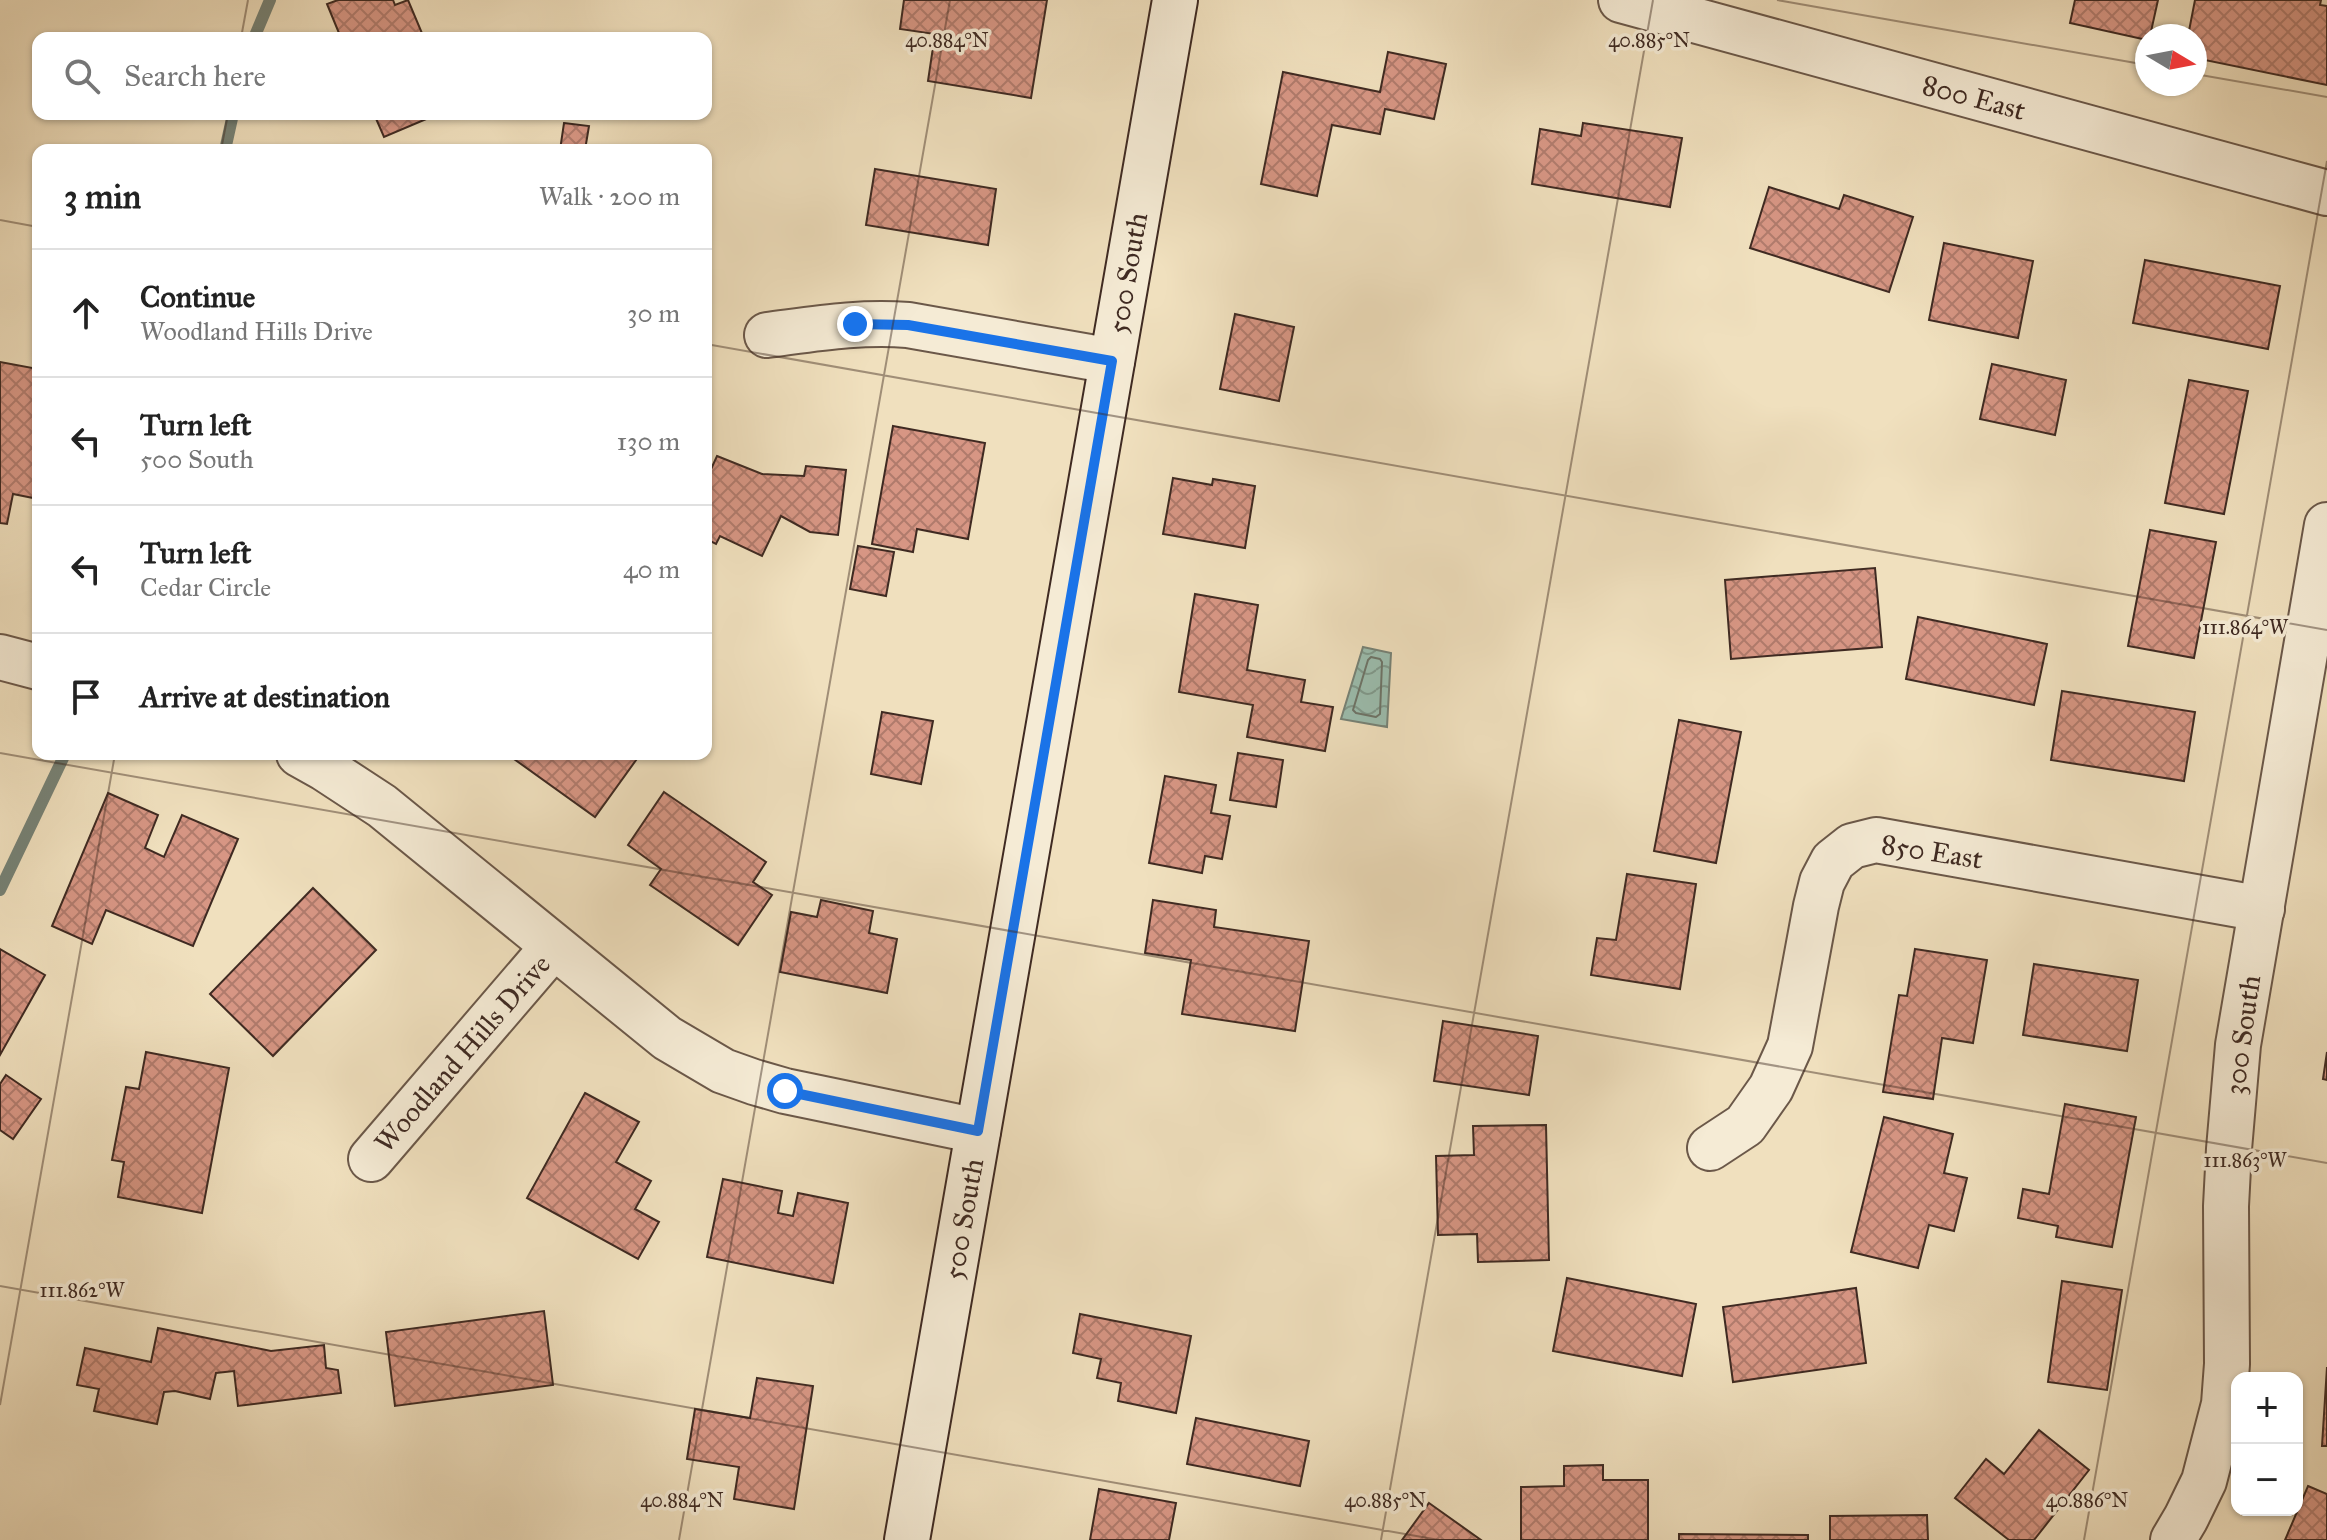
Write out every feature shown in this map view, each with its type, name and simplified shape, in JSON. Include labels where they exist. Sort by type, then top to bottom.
[{"type":"street","name":"500 South","points":[[907,1540],[1175,0]]},
{"type":"street","name":"800 East","points":[[1621,0],[2327,193]]},
{"type":"street","points":[[767,335],[855,324],[908,325],[1112,361]]},
{"type":"street","name":"300 South","points":[[2173,1540],[2204,1481],[2224,1404],[2227,1364],[2226,1206],[2238,1045],[2327,525]]},
{"type":"street","points":[[0,657],[32,665]]},
{"type":"street","name":"Woodland Hills Drive","points":[[310,760],[382,806],[667,1038],[723,1071],[785,1091],[978,1131]]},
{"type":"street","name":"850 East","points":[[1710,1148],[1745,1125],[1771,1088],[1790,1046],[1822,882],[1833,861],[1852,846],[1876,840],[2262,909]]},
{"type":"street","name":"Woodland Hills Drive","points":[[371,1159],[553,947]]},
{"type":"water","points":[[1363,647],[1391,653],[1387,727],[1341,719]]},
{"type":"building","points":[[338,0],[393,0],[395,5],[408,0],[421,32],[339,32],[327,4]]},
{"type":"building","points":[[904,0],[1047,0],[1031,98],[928,81],[935,34],[900,29]]},
{"type":"building","points":[[2075,0],[2158,0],[2153,24],[2135,24],[2135,37],[2070,23]]},
{"type":"building","points":[[2195,0],[2321,0],[2320,5],[2327,6],[2327,85],[2207,60],[2207,24],[2190,24]]},
{"type":"building","points":[[1388,52],[1446,64],[1434,119],[1385,109],[1380,134],[1332,125],[1317,196],[1261,184],[1283,72],[1380,92]]},
{"type":"building","points":[[377,120],[424,120],[384,137]]},
{"type":"building","points":[[564,123],[589,126],[586,144],[561,144]]},
{"type":"building","points":[[1583,123],[1682,138],[1670,207],[1532,184],[1540,129],[1581,136]]},
{"type":"building","points":[[875,169],[996,189],[988,245],[866,225]]},
{"type":"building","points":[[1769,187],[1839,209],[1844,195],[1913,217],[1889,292],[1750,248]]},
{"type":"building","points":[[1944,243],[2033,261],[2018,338],[1929,320]]},
{"type":"building","points":[[2145,260],[2280,286],[2268,349],[2133,323]]},
{"type":"building","points":[[1235,314],[1294,327],[1279,401],[1220,389]]},
{"type":"building","points":[[0,362],[32,368],[32,498],[13,494],[7,524],[0,523]]},
{"type":"building","points":[[1992,364],[2066,380],[2055,435],[1980,419]]},
{"type":"building","points":[[2189,380],[2248,391],[2224,514],[2165,503]]},
{"type":"building","points":[[893,426],[985,443],[968,539],[917,529],[913,552],[872,544]]},
{"type":"building","points":[[717,456],[762,474],[804,476],[806,466],[846,470],[838,535],[810,532],[781,516],[762,556],[720,536],[716,544],[712,542],[712,467]]},
{"type":"building","points":[[1173,478],[1212,485],[1213,479],[1255,486],[1245,548],[1163,534]]},
{"type":"building","points":[[2150,530],[2216,542],[2194,658],[2128,646]]},
{"type":"building","points":[[858,546],[894,552],[886,596],[850,589]]},
{"type":"building","points":[[1875,568],[1882,647],[1731,659],[1725,580]]},
{"type":"building","points":[[1195,594],[1258,605],[1247,670],[1305,680],[1301,702],[1333,707],[1325,751],[1247,737],[1253,705],[1179,692]]},
{"type":"building","points":[[1918,617],[2047,644],[2034,705],[1906,679]]},
{"type":"building","points":[[2062,691],[2195,712],[2184,781],[2051,760]]},
{"type":"building","points":[[882,712],[933,721],[921,784],[871,774]]},
{"type":"building","points":[[1679,720],[1741,732],[1716,863],[1654,851]]},
{"type":"building","points":[[1238,753],[1283,760],[1276,807],[1230,800]]},
{"type":"building","points":[[515,760],[636,760],[595,817]]},
{"type":"building","points":[[1165,776],[1216,785],[1211,813],[1230,816],[1222,859],[1205,856],[1202,873],[1149,863]]},
{"type":"building","points":[[664,792],[766,862],[753,882],[772,895],[738,945],[650,885],[661,869],[628,845]]},
{"type":"building","points":[[108,793],[158,815],[145,848],[164,857],[182,815],[238,839],[193,946],[106,910],[92,944],[52,926]]},
{"type":"building","points":[[1627,874],[1696,884],[1680,989],[1591,975],[1597,938],[1616,940]]},
{"type":"building","points":[[313,888],[376,950],[273,1056],[210,994]]},
{"type":"building","points":[[821,900],[873,911],[869,933],[897,939],[887,993],[780,972],[791,912],[817,917]]},
{"type":"building","points":[[1153,900],[1216,910],[1214,927],[1309,941],[1295,1031],[1182,1014],[1191,960],[1145,953]]},
{"type":"building","points":[[0,949],[45,975],[0,1055]]},
{"type":"building","points":[[1915,949],[1987,960],[1973,1043],[1942,1038],[1933,1099],[1883,1092],[1899,995],[1907,996]]},
{"type":"building","points":[[2034,964],[2138,980],[2127,1051],[2023,1035]]},
{"type":"building","points":[[1443,1021],[1538,1036],[1529,1095],[1434,1081]]},
{"type":"building","points":[[146,1052],[229,1068],[202,1213],[118,1197],[124,1162],[112,1160],[126,1087],[139,1089]]},
{"type":"building","points":[[2327,1052],[2327,1080],[2323,1079]]},
{"type":"building","points":[[6,1075],[41,1099],[13,1139],[0,1130],[0,1084]]},
{"type":"building","points":[[585,1093],[639,1122],[616,1162],[651,1181],[635,1209],[659,1222],[638,1259],[527,1198]]},
{"type":"building","points":[[2065,1104],[2136,1117],[2112,1247],[2056,1237],[2058,1226],[2018,1218],[2023,1189],[2049,1194]]},
{"type":"building","points":[[1884,1117],[1953,1134],[1944,1173],[1967,1178],[1954,1231],[1929,1225],[1918,1268],[1851,1252]]},
{"type":"building","points":[[1546,1125],[1549,1260],[1478,1262],[1477,1234],[1438,1235],[1436,1156],[1474,1155],[1473,1126]]},
{"type":"building","points":[[723,1179],[782,1191],[778,1213],[793,1216],[798,1193],[848,1203],[833,1283],[707,1257]]},
{"type":"building","points":[[1567,1278],[1696,1304],[1682,1376],[1553,1351]]},
{"type":"building","points":[[2062,1281],[2122,1290],[2107,1390],[2048,1382]]},
{"type":"building","points":[[1856,1288],[1866,1363],[1733,1382],[1723,1307]]},
{"type":"building","points":[[544,1311],[553,1385],[395,1406],[386,1332]]},
{"type":"building","points":[[1080,1314],[1191,1336],[1176,1413],[1118,1401],[1121,1383],[1097,1378],[1101,1359],[1073,1353]]},
{"type":"building","points":[[158,1328],[271,1351],[324,1345],[326,1368],[338,1370],[341,1393],[238,1406],[234,1371],[216,1373],[210,1399],[175,1391],[164,1392],[157,1424],[94,1411],[99,1389],[77,1385],[85,1348],[151,1362]]},
{"type":"building","points":[[2327,1367],[2327,1446],[2322,1446]]},
{"type":"building","points":[[757,1378],[813,1386],[794,1509],[734,1499],[739,1467],[687,1459],[695,1409],[750,1418]]},
{"type":"building","points":[[1196,1418],[1309,1441],[1300,1486],[1187,1464]]},
{"type":"building","points":[[2039,1430],[2089,1470],[2034,1540],[2009,1540],[1955,1498],[1986,1459],[2004,1474]]},
{"type":"building","points":[[1603,1465],[1603,1480],[1648,1480],[1648,1540],[1521,1540],[1521,1487],[1564,1486],[1564,1466]]},
{"type":"building","points":[[2308,1486],[2327,1494],[2327,1540],[2285,1540],[2295,1516],[2303,1516],[2303,1498]]},
{"type":"building","points":[[1099,1489],[1176,1503],[1169,1540],[1090,1540]]},
{"type":"building","points":[[1429,1503],[1481,1540],[1402,1540]]},
{"type":"building","points":[[1927,1515],[1928,1540],[1830,1540],[1830,1516]]},
{"type":"building","points":[[1679,1534],[1808,1535],[1808,1540],[1679,1540]]},
{"type":"waterway","points":[[257,32],[270,0]]},
{"type":"waterway","points":[[226,144],[232,120]]},
{"type":"waterway","points":[[0,890],[62,760]]},
{"type":"route","points":[[785,1091],[978,1131],[1112,361],[908,325],[855,324]]}]
